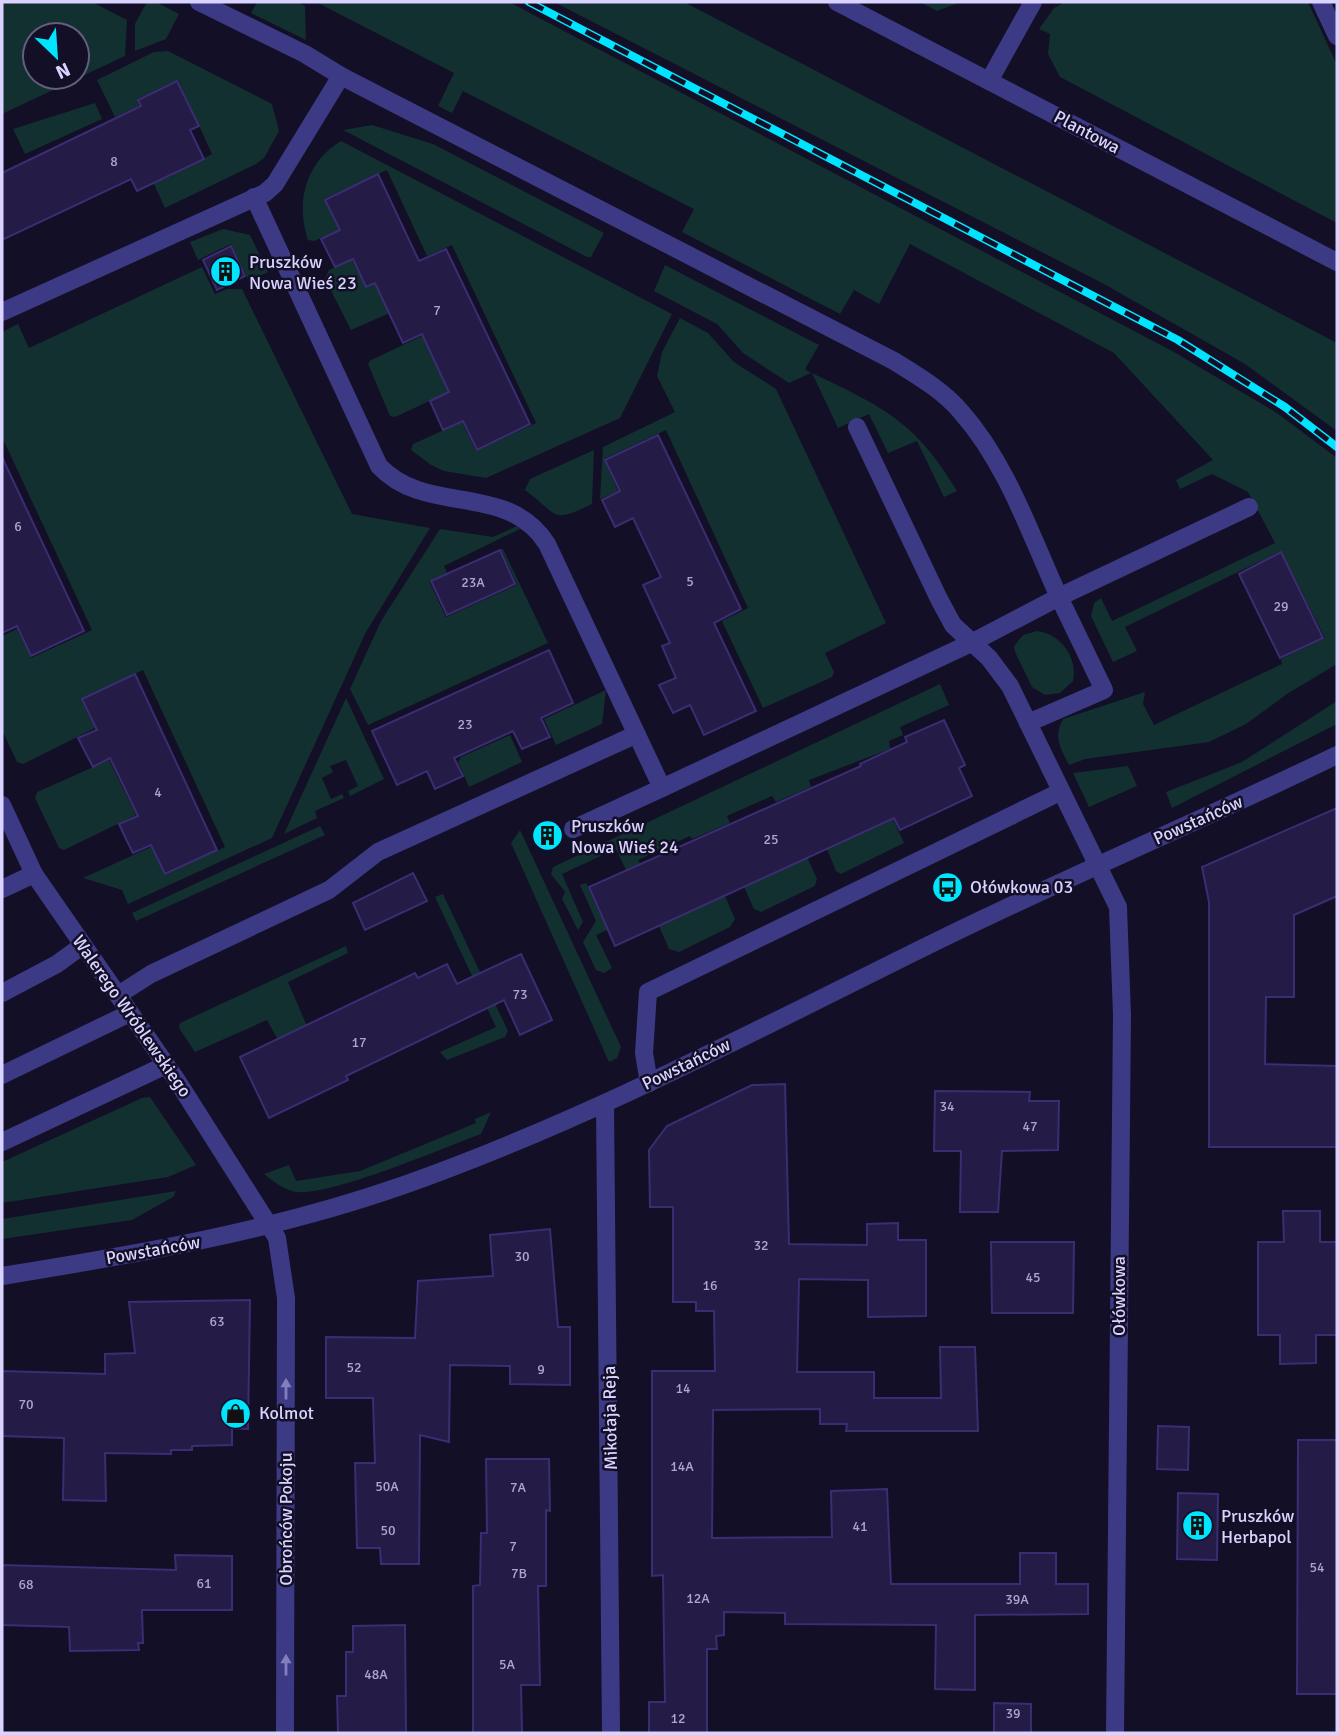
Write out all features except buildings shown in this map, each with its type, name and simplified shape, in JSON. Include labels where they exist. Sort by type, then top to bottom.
[{"type":"street","points":[[199,2],[305,54],[341,76],[894,361],[922,378],[962,412],[980,436],[1016,504],[1104,690],[1028,723]]},
{"type":"street","name":"Plantowa","points":[[837,2],[1337,262]]},
{"type":"street","points":[[989,81],[1033,2]]},
{"type":"street","points":[[1321,2],[1337,36]]},
{"type":"street","points":[[2,312],[254,197],[275,184],[341,76]]},
{"type":"street","points":[[254,197],[379,466],[403,486],[421,493],[486,505],[517,514],[529,522],[547,544],[662,788]]},
{"type":"street","name":"Ołówkowa","points":[[857,427],[953,625],[1000,670],[1098,864],[1120,916],[1115,1733]]},
{"type":"street","points":[[573,829],[971,643],[1059,597],[1249,507]]},
{"type":"street","points":[[118,995],[151,974],[329,890],[377,852],[635,735]]},
{"type":"street","name":"Powstańców","points":[[2,1276],[199,1243],[401,1186],[509,1146],[649,1083],[1098,864],[1337,755]]},
{"type":"street","points":[[649,1083],[644,1052],[648,992],[1060,792]]},
{"type":"street","name":"Walerego Wróblewskiego","points":[[2,805],[34,874],[166,1065],[269,1225]]},
{"type":"street","points":[[2,889],[34,874]]},
{"type":"street","points":[[2,993],[57,964],[83,945]]},
{"type":"street","points":[[2,1074],[130,1013]]},
{"type":"street","points":[[2,1142],[166,1065]]},
{"type":"street","name":"Mikołaja Reja","points":[[605,1104],[611,1733]]},
{"type":"street","name":"Obrońców Pokoju","points":[[269,1225],[280,1246],[286,1298],[285,1733]]},
{"type":"green space","points":[[2,2],[92,2],[127,20],[125,56],[91,72],[91,21],[21,21],[21,91],[51,91],[2,114]]},
{"type":"green space","points":[[147,2],[156,2],[179,14],[166,39],[135,51],[135,24]]},
{"type":"green space","points":[[257,2],[296,2],[305,6],[306,40],[251,13]]},
{"type":"green space","points":[[316,2],[509,2],[1174,352],[1277,413],[1337,458],[1337,664],[1287,694],[1246,724],[1209,742],[1085,759],[1069,765],[1058,737],[1063,719],[1145,692],[1143,704],[1154,725],[1282,664],[1281,659],[1325,638],[1281,551],[1125,627],[1137,651],[1113,662],[1091,616],[1094,603],[1101,598],[1112,621],[1275,543],[1248,492],[1212,474],[1180,489],[1176,480],[1213,460],[1114,353],[910,244],[879,304],[854,290],[840,314],[682,232],[694,209],[463,91],[452,113],[438,106],[454,73]]},
{"type":"green space","points":[[554,2],[684,2],[1337,343],[1337,431],[1245,364],[1104,284]]},
{"type":"green space","points":[[920,2],[961,2],[937,11]]},
{"type":"green space","points":[[1065,2],[1308,2],[1337,65],[1337,223],[1060,77],[1048,54],[1050,34],[1039,29],[1054,8]]},
{"type":"green space","points":[[168,51],[272,104],[279,131],[264,158],[256,164],[165,208],[148,171],[157,167],[163,180],[212,154],[178,80],[137,99],[139,106],[115,117],[97,80],[154,52]]},
{"type":"green space","points":[[95,103],[102,119],[25,154],[13,129]]},
{"type":"green space","points":[[372,125],[433,144],[604,233],[591,257],[587,257],[343,130]]},
{"type":"green space","points":[[341,141],[672,314],[620,418],[486,478],[444,471],[411,450],[413,444],[462,422],[476,451],[536,423],[452,245],[427,256],[387,170],[324,199],[339,230],[314,241],[308,240],[303,211],[306,184],[319,160]]},
{"type":"green space","points":[[223,229],[250,235],[268,272],[249,281],[231,244],[198,260],[190,242]]},
{"type":"green space","points":[[352,260],[366,288],[393,276],[408,305],[351,330],[325,279],[329,270]]},
{"type":"green space","points":[[665,265],[819,345],[805,369],[811,373],[789,383],[743,353],[717,324],[654,291]]},
{"type":"green space","points":[[202,267],[215,294],[227,289],[242,289],[352,514],[430,528],[366,632],[272,838],[128,904],[122,890],[83,878],[151,847],[165,875],[225,847],[143,670],[81,699],[95,728],[23,764],[17,762],[2,730],[2,636],[17,629],[31,658],[92,630],[2,437],[2,332],[18,324],[29,348]]},
{"type":"green space","points":[[680,318],[708,333],[734,362],[776,389],[886,623],[825,653],[834,672],[832,677],[763,708],[722,621],[748,608],[666,430],[604,459],[618,491],[600,499],[603,447],[675,412],[657,376],[662,352]]},
{"type":"green space","points":[[422,336],[449,392],[395,417],[390,416],[368,364],[371,360]]},
{"type":"green space","points":[[812,373],[878,407],[911,432],[942,467],[957,491],[944,497],[917,441],[888,453],[869,414],[838,428]]},
{"type":"green space","points":[[594,450],[592,504],[569,514],[556,514],[525,490],[530,479]]},
{"type":"green space","points":[[517,526],[520,529],[444,566],[447,573],[429,581],[446,617],[517,585],[503,549],[548,643],[368,725],[350,689],[381,621],[440,529],[493,537]]},
{"type":"green space","points":[[1037,631],[1060,642],[1073,664],[1073,681],[1060,693],[1045,695],[1032,687],[1015,652],[1014,646],[1023,635]]},
{"type":"green space","points":[[940,684],[949,705],[900,727],[903,735],[889,741],[890,749],[809,780],[811,787],[776,802],[772,796],[727,816],[730,823],[692,839],[690,836],[638,860],[640,864],[626,870],[616,849],[562,874],[583,922],[578,930],[562,899],[565,892],[551,874],[553,867]]},
{"type":"green space","points":[[606,690],[602,724],[556,745],[544,719]]},
{"type":"green space","points":[[346,698],[384,779],[350,796],[348,791],[358,786],[346,760],[330,766],[333,772],[322,778],[331,799],[342,794],[344,798],[315,811],[317,818],[284,834]]},
{"type":"green space","points":[[1337,701],[1337,724],[1172,808],[1166,792],[1242,762]]},
{"type":"green space","points":[[510,735],[522,762],[469,787],[458,762],[461,757]]},
{"type":"green space","points":[[109,760],[136,815],[64,850],[59,848],[35,798],[37,792]]},
{"type":"green space","points":[[1128,766],[1137,786],[1089,807],[1073,773]]},
{"type":"green space","points":[[893,819],[904,843],[841,874],[836,871],[827,849]]},
{"type":"green space","points":[[320,826],[325,835],[136,921],[132,913]]},
{"type":"green space","points":[[520,830],[621,1047],[617,1058],[609,1062],[511,843]]},
{"type":"green space","points":[[807,857],[817,879],[815,886],[761,912],[754,909],[744,887]]},
{"type":"green space","points":[[586,883],[607,930],[596,935],[612,968],[604,973],[596,970],[583,942],[596,921],[580,885]]},
{"type":"green space","points":[[443,894],[508,1031],[505,1037],[447,1060],[440,1052],[496,1027],[435,897]]},
{"type":"green space","points":[[725,896],[735,919],[730,927],[679,952],[669,949],[659,926]]},
{"type":"green space","points":[[346,946],[348,953],[288,982],[307,1026],[278,1040],[267,1020],[195,1052],[179,1028],[180,1023]]},
{"type":"green space","points":[[150,1097],[196,1165],[168,1177],[2,1203],[2,1162],[142,1098]]},
{"type":"green space","points":[[491,1112],[481,1134],[388,1170],[335,1187],[296,1192],[264,1174],[289,1165],[296,1181],[360,1171],[476,1123],[475,1119]]},
{"type":"green space","points":[[176,1191],[173,1197],[132,1220],[2,1239],[2,1219]]},
{"type":"railway","points":[[529,2],[1178,340],[1285,407],[1337,447]]},
{"type":"place","name":"Pruszków Nowa Wieś 23","points":[[226,272]]},
{"type":"place","name":"Pruszków Nowa Wieś 24","points":[[548,836]]},
{"type":"place","name":"Ołówkowa 03","points":[[947,887]]},
{"type":"place","name":"Kolmot","points":[[236,1413]]},
{"type":"place","name":"Pruszków Herbapol","points":[[1198,1526]]}]
